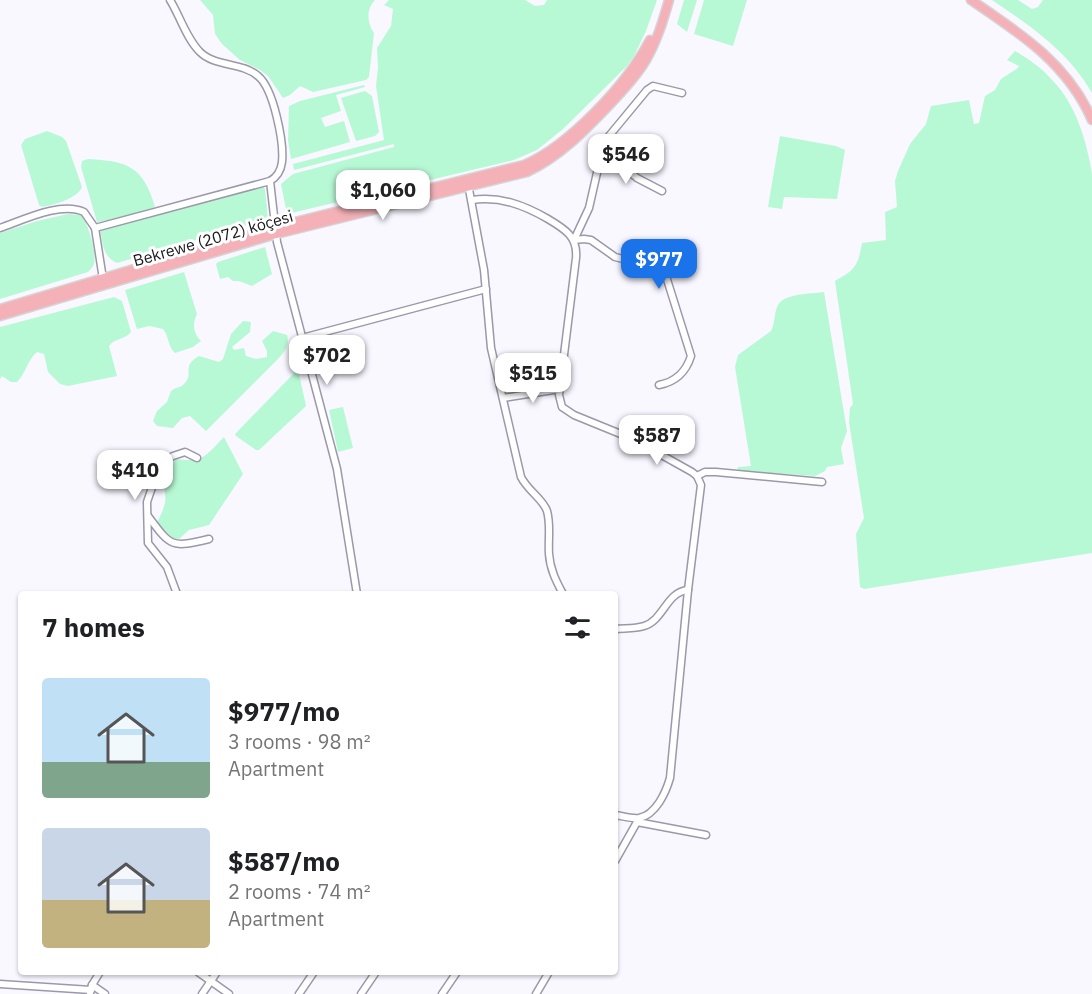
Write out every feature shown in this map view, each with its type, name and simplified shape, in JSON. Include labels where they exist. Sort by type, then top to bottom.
[{"type":"main road","name":"Bekrewe (2072) köçesi","points":[[468,183],[539,159],[553,150],[582,123],[626,78],[640,59],[652,36],[663,0]]},
{"type":"main road","name":"Bekrewe (2072) köçesi","points":[[0,309],[276,231],[468,183],[527,172],[557,155],[590,125],[632,80],[657,39],[669,0]]},
{"type":"main road","points":[[971,0],[1041,50],[1062,71],[1080,96],[1092,120]]},
{"type":"main road","name":"Bekrewe (2072) köçesi","points":[[0,316],[276,231]]},
{"type":"street","points":[[95,228],[270,181],[280,170],[282,159],[274,104],[268,86],[254,73],[210,59],[199,51],[170,0]]},
{"type":"street","points":[[618,815],[637,818],[644,816],[656,806],[668,785],[701,488],[697,476],[633,439],[567,411],[559,402],[560,389],[576,258],[574,240],[589,208],[604,142],[650,88],[657,86],[682,93]]},
{"type":"street","points":[[600,154],[615,160],[637,178],[662,191]]},
{"type":"street","points":[[270,181],[276,231],[336,469],[356,591]]},
{"type":"street","points":[[468,183],[486,289],[491,348],[521,477],[546,508],[549,524],[549,557],[553,574],[562,591]]},
{"type":"street","points":[[472,200],[495,199],[520,204],[565,230],[574,240],[591,240],[615,256],[659,268],[665,273],[691,356],[674,381],[659,385]]},
{"type":"street","points":[[0,228],[51,211],[70,208],[84,212],[95,228],[103,279]]},
{"type":"street","points":[[302,338],[486,289]]},
{"type":"street","points":[[503,398],[560,389]]},
{"type":"street","points":[[176,591],[167,567],[148,543],[147,502],[160,464],[180,453],[191,454],[197,458]]},
{"type":"street","points":[[697,476],[705,472],[716,472],[822,482]]},
{"type":"street","points":[[147,516],[173,544],[187,544],[209,539]]},
{"type":"street","points":[[618,629],[648,624],[658,616],[674,596],[681,591],[688,590]]},
{"type":"street","points":[[618,856],[637,822],[706,835]]},
{"type":"street","points":[[91,990],[98,975]]},
{"type":"street","points":[[202,975],[229,994]]},
{"type":"street","points":[[202,994],[215,975]]},
{"type":"street","points":[[299,994],[312,975]]},
{"type":"street","points":[[361,994],[374,975]]},
{"type":"street","points":[[442,994],[455,975]]},
{"type":"street","points":[[536,994],[547,975]]},
{"type":"street","points":[[0,984],[91,990],[105,994]]},
{"type":"green space","points":[[200,0],[375,0],[368,16],[374,33],[369,77],[366,80],[313,92],[300,86],[283,98],[268,76],[240,60],[222,44],[215,34],[213,15]]},
{"type":"green space","points":[[389,0],[525,0],[535,6],[544,5],[547,0],[657,0],[646,31],[626,67],[563,129],[537,150],[514,160],[287,214],[281,184],[293,174],[394,147],[394,144],[294,170],[293,164],[384,140],[376,86],[377,48],[391,26],[393,9],[384,5]]},
{"type":"green space","points":[[684,0],[697,0],[687,32],[677,24]]},
{"type":"green space","points":[[704,0],[747,0],[733,46],[694,34]]},
{"type":"green space","points":[[992,0],[1018,0],[1032,9],[1038,7],[1043,0],[1092,0],[1092,93],[1060,52],[1035,30]]},
{"type":"green space","points":[[1015,51],[1044,72],[1068,100],[1079,124],[1092,174],[1092,553],[864,589],[860,587],[856,534],[864,518],[849,422],[850,408],[853,404],[835,281],[847,274],[854,266],[862,243],[886,240],[885,212],[897,207],[895,181],[898,171],[910,144],[926,124],[931,106],[969,100],[974,124],[979,123],[985,96],[995,90],[1001,79],[1019,66],[1007,60]]},
{"type":"green space","points":[[364,85],[365,87],[336,95],[341,111],[321,118],[325,127],[344,121],[350,142],[291,159],[288,140],[289,106],[300,101]]},
{"type":"green space","points":[[365,91],[372,96],[379,132],[375,136],[356,141],[341,98]]},
{"type":"green space","points":[[47,131],[66,141],[82,187],[70,198],[42,207],[39,205],[21,145],[25,139]]},
{"type":"green space","points":[[780,136],[836,146],[845,150],[837,199],[784,197],[782,209],[768,207]]},
{"type":"green space","points":[[88,159],[123,164],[132,168],[145,182],[155,207],[121,218],[97,222],[81,167],[82,161]]},
{"type":"green space","points":[[261,185],[265,189],[268,219],[117,263],[104,250],[100,230]]},
{"type":"green space","points":[[68,214],[81,215],[91,238],[95,259],[88,272],[0,299],[0,233]]},
{"type":"green space","points":[[265,247],[272,274],[252,286],[233,281],[228,277],[220,279],[216,264],[218,262]]},
{"type":"green space","points":[[184,272],[197,314],[194,321],[195,332],[201,341],[193,347],[175,353],[163,329],[149,326],[137,329],[125,290]]},
{"type":"green space","points":[[824,292],[847,431],[841,448],[844,464],[827,467],[825,471],[815,476],[737,471],[738,467],[751,466],[735,367],[738,355],[771,331],[780,302],[798,295]]},
{"type":"green space","points":[[114,297],[122,301],[131,332],[109,346],[117,376],[68,386],[60,384],[48,372],[44,354],[37,352],[17,382],[11,382],[2,376],[0,379],[0,327]]},
{"type":"green space","points":[[243,321],[251,322],[250,332],[232,347],[234,350],[244,348],[246,356],[256,359],[267,357],[262,341],[273,331],[287,335],[286,349],[206,431],[190,416],[182,418],[173,428],[157,426],[153,421],[157,411],[167,402],[171,391],[187,380],[190,363],[199,356],[219,362],[223,359],[231,334]]},
{"type":"green space","points":[[298,369],[306,406],[259,450],[236,436],[235,434]]},
{"type":"green space","points":[[343,407],[353,448],[338,452],[329,410]]},
{"type":"green space","points":[[224,437],[243,474],[209,525],[189,530],[179,539],[173,538],[157,523],[165,502],[162,470],[177,459],[199,459]]}]
